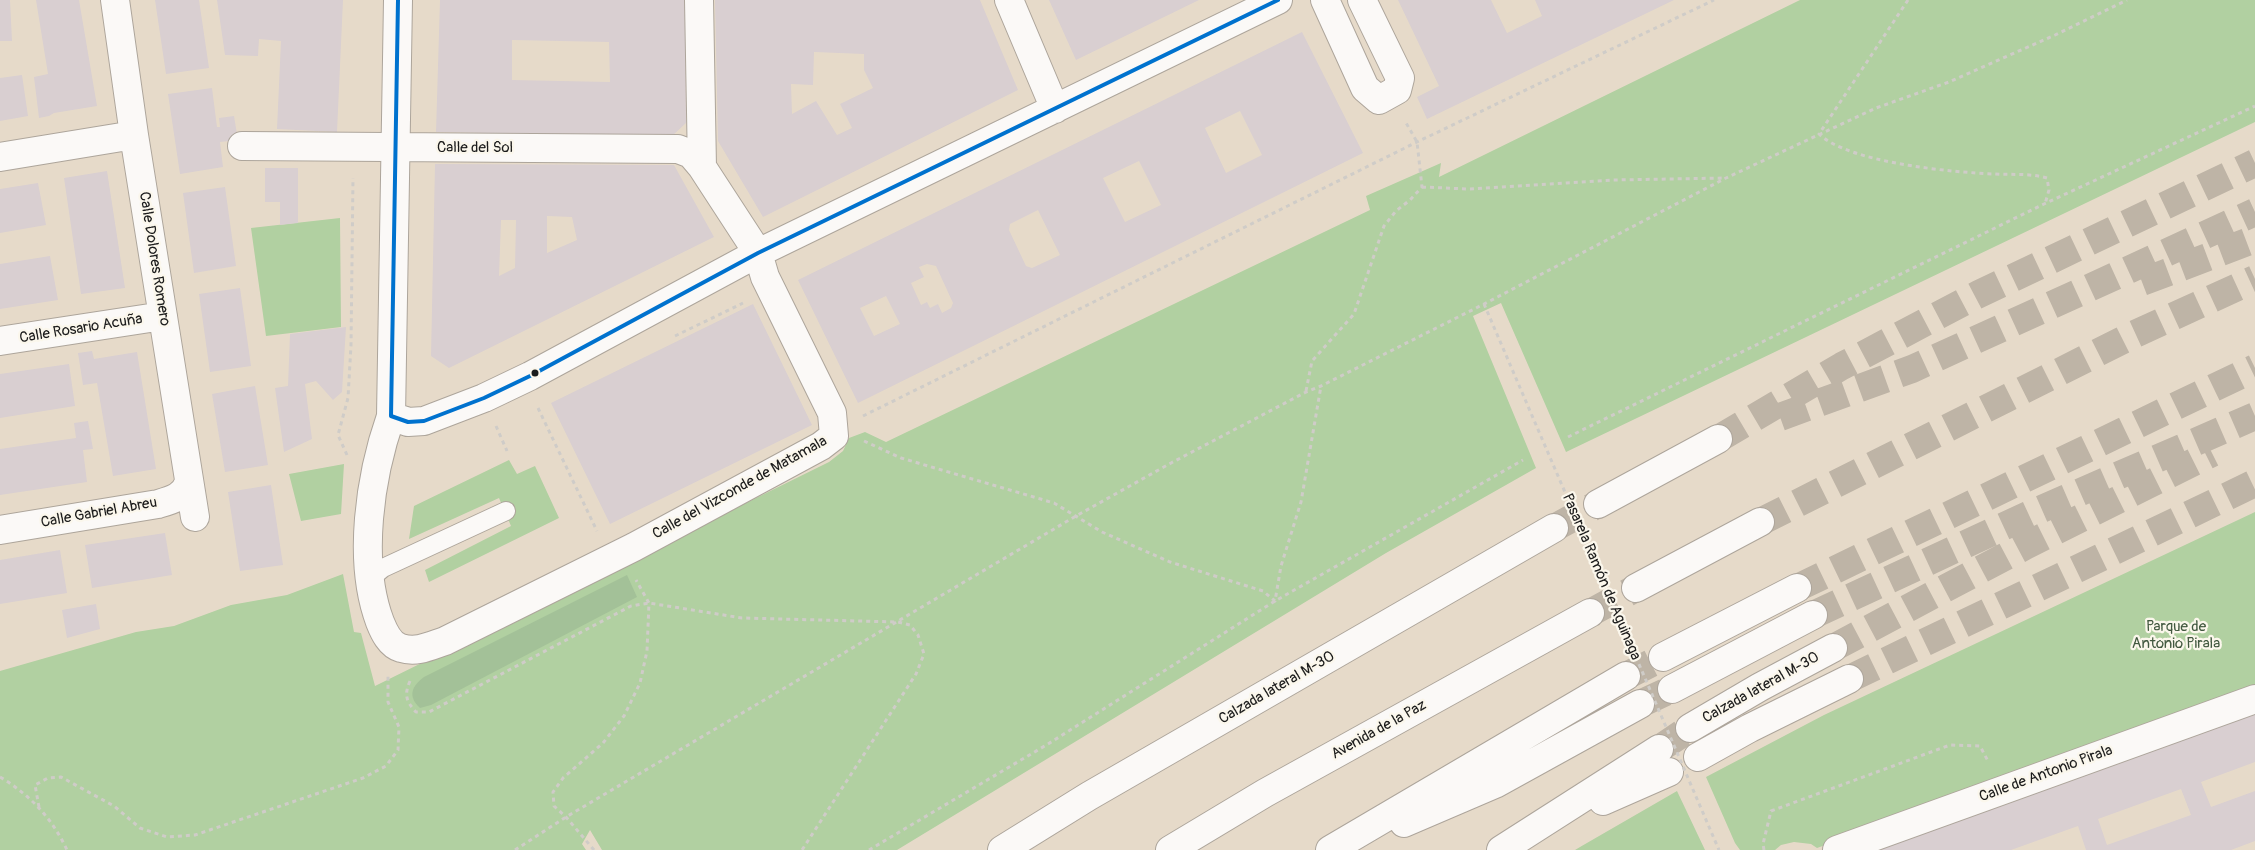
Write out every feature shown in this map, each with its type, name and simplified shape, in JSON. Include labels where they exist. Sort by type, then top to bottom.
[{"type":"main road","name":"Calle Dolores Romero","points":[[115,0],[134,135],[195,517]]},
{"type":"main road","points":[[370,579],[368,533],[380,447],[391,416],[398,0]]},
{"type":"main road","points":[[699,0],[702,167]]},
{"type":"main road","points":[[1009,0],[1055,110]]},
{"type":"main road","points":[[391,416],[408,422],[424,421],[484,398],[530,376],[758,253],[1278,0]]},
{"type":"main road","points":[[1325,0],[1365,88],[1379,100],[1397,90],[1400,78],[1362,0]]},
{"type":"main road","points":[[0,156],[134,135]]},
{"type":"main road","name":"Calle del Sol","points":[[242,146],[678,149],[691,154],[702,167]]},
{"type":"main road","name":"Calle del Vizconde de Matamala","points":[[370,579],[374,604],[386,636],[399,648],[418,651],[445,641],[634,547],[821,446],[834,436],[832,413],[765,276],[758,253],[702,167]]},
{"type":"main road","name":"Calle Rosario Acuña","points":[[0,341],[163,316]]},
{"type":"main road","points":[[1598,504],[1718,439]]},
{"type":"main road","name":"Calle Gabriel Abreu","points":[[0,530],[158,504],[174,499],[186,491],[189,482]]},
{"type":"main road","points":[[1636,588],[1760,522]]},
{"type":"main road","name":"Calzada lateral M-30","points":[[1002,850],[1098,791],[1554,528]]},
{"type":"main road","points":[[1662,657],[1797,588]]},
{"type":"main road","name":"Avenida de la Paz","points":[[1170,850],[1265,794],[1590,613]]},
{"type":"main road","points":[[1672,689],[1813,615]]},
{"type":"main road","name":"Calzada lateral M-30","points":[[1690,728],[1760,686],[1833,648]]},
{"type":"main road","points":[[1330,850],[1626,676]]},
{"type":"main road","points":[[1698,757],[1750,728],[1849,679]]},
{"type":"main road","name":"Calle de Antonio Pirala","points":[[1837,850],[2255,699]]},
{"type":"main road","points":[[1341,850],[1495,784],[1640,704]]},
{"type":"main road","points":[[1501,850],[1528,833],[1664,760]]},
{"type":"lane","points":[[370,579],[383,568],[506,511]]},
{"type":"path","points":[[860,422],[862,417],[878,408],[1417,142],[1714,0]]},
{"type":"path","points":[[1819,134],[1908,0]]},
{"type":"path","points":[[516,850],[566,816],[1076,516],[1171,463],[1306,392],[1484,304],[1726,178],[1876,108],[1949,82],[2055,35],[2127,0]]},
{"type":"path","points":[[1390,94],[1417,142],[1422,188]]},
{"type":"path","points":[[1568,437],[2044,204],[2255,106]]},
{"type":"path","points":[[1819,134],[1829,143],[1846,150],[1883,159],[1929,167],[1994,174],[2030,174],[2047,178],[2049,190],[2044,204]]},
{"type":"path","points":[[352,462],[344,452],[338,435],[348,398],[351,336],[353,174]]},
{"type":"path","points":[[1306,392],[1312,361],[1354,314],[1384,226],[1422,188],[1468,189],[1613,180],[1726,178]]},
{"type":"path","points":[[667,340],[746,301]]},
{"type":"path","name":"Pasarela Ramón de Aguinaga","points":[[1484,304],[1719,850]]},
{"type":"path","points":[[1275,600],[1281,566],[1301,502],[1321,386]]},
{"type":"path","points":[[536,404],[599,536]]},
{"type":"path","points":[[860,433],[862,440],[901,458],[1054,503],[1102,532],[1170,562],[1263,591],[1275,600]]},
{"type":"path","points":[[869,850],[1048,744],[1275,600],[1523,460]]},
{"type":"path","points":[[594,850],[566,816],[554,806],[553,792],[564,778],[603,743],[624,716],[640,683],[647,650],[649,604],[633,575]]},
{"type":"path","points":[[416,676],[410,681],[405,692],[408,702],[416,712],[429,712],[631,606],[649,604],[742,618],[898,622],[910,625],[918,635],[924,654],[916,674],[802,850]]},
{"type":"path","points":[[39,806],[35,785],[48,778],[61,777],[114,806],[140,828],[167,837],[195,835],[363,778],[386,766],[398,750],[399,727],[388,702],[387,668]]},
{"type":"path","points":[[1764,850],[1763,844],[1771,811],[1950,745],[1980,746],[1991,766]]},
{"type":"path","points":[[0,777],[15,786],[39,806],[60,834],[67,850]]},
{"type":"green space","points":[[1800,0],[2255,0],[2255,122],[1566,452],[1501,303],[1473,316],[1536,468],[1386,553],[897,850],[602,850],[590,830],[582,844],[586,850],[0,850],[0,671],[136,632],[174,626],[231,605],[287,595],[343,574],[354,632],[361,633],[375,686],[829,462],[843,451],[849,438],[865,432],[886,442],[1370,210],[1366,196],[1441,163],[1439,177]]},
{"type":"green space","points":[[340,218],[341,327],[266,336],[251,228]]},
{"type":"green space","points":[[509,460],[517,474],[535,466],[559,518],[429,582],[425,570],[511,526],[499,498],[409,539],[414,506]]},
{"type":"green space","points":[[344,464],[341,514],[301,521],[289,474]]},
{"type":"green space","name":"Parque de Antonio Pirala","points":[[2255,512],[2255,690],[1817,848],[1811,844],[1794,842],[1781,845],[1775,850],[1740,850],[1735,843],[1706,777],[1824,715]]},
{"type":"green space","points":[[627,575],[637,597],[431,705],[420,708],[413,699],[412,695],[416,684],[424,677]]},
{"type":"green space","points":[[1677,791],[1705,850],[1575,850],[1580,847]]},
{"type":"building","points":[[0,0],[10,0],[12,41],[0,41]]},
{"type":"building","points":[[36,0],[79,0],[97,106],[54,113],[39,118],[34,77],[48,74]]},
{"type":"building","points":[[155,0],[199,0],[209,68],[166,74]]},
{"type":"building","points":[[217,0],[343,0],[337,132],[277,129],[281,41],[259,39],[258,56],[225,55]]},
{"type":"building","points":[[440,0],[685,0],[686,123],[671,137],[436,132]],"holes":[[[512,40],[609,42],[610,82],[512,80]]]},
{"type":"building","points":[[715,0],[980,0],[1018,90],[763,217],[718,141]],"holes":[[[814,52],[864,54],[864,70],[873,88],[840,104],[852,128],[837,135],[816,101],[792,114],[791,84],[813,85]]]},
{"type":"building","points":[[1049,0],[1199,0],[1076,60]]},
{"type":"building","points":[[1398,0],[1491,0],[1507,33],[1542,16],[1535,0],[1674,0],[1427,119],[1417,97],[1439,86]]},
{"type":"building","points":[[1302,32],[1363,153],[858,403],[798,280]],"holes":[[[1240,111],[1262,155],[1226,173],[1205,128]],[[1139,161],[1161,205],[1125,222],[1103,178]],[[1038,210],[1060,255],[1032,268],[1026,266],[1009,230],[1010,224]],[[927,264],[936,266],[953,303],[951,308],[942,313],[938,304],[930,308],[927,302],[921,305],[911,283],[924,277],[919,267]],[[886,296],[900,324],[874,336],[860,308]]]},
{"type":"building","points":[[22,75],[28,116],[0,121],[0,78]]},
{"type":"building","points":[[212,88],[217,127],[220,127],[219,118],[234,116],[238,140],[220,142],[223,167],[180,174],[168,94]]},
{"type":"building","points":[[435,164],[674,165],[714,237],[449,368],[431,356]],"holes":[[[547,216],[572,217],[577,240],[547,253]],[[501,220],[516,220],[515,268],[499,276]]]},
{"type":"building","points":[[265,168],[298,168],[298,223],[280,225],[280,202],[265,202]]},
{"type":"building","points":[[107,171],[125,288],[81,294],[64,178]]},
{"type":"building","points":[[38,183],[46,225],[0,233],[0,189]]},
{"type":"building","points":[[225,187],[236,266],[194,273],[183,193]]},
{"type":"building","points":[[50,256],[58,300],[0,309],[0,264]]},
{"type":"building","points":[[240,288],[251,366],[210,372],[199,294]]},
{"type":"building","points":[[753,304],[812,425],[610,524],[551,403]]},
{"type":"building","points":[[346,327],[342,392],[333,400],[316,381],[305,384],[312,439],[284,452],[275,388],[288,386],[290,334]]},
{"type":"building","points":[[92,351],[94,359],[137,352],[156,469],[113,476],[97,383],[83,385],[78,353]]},
{"type":"building","points":[[69,364],[75,406],[0,418],[0,374]]},
{"type":"building","points":[[255,386],[268,465],[225,472],[212,394]]},
{"type":"building","points":[[88,421],[93,449],[83,450],[87,482],[0,495],[0,449],[76,438],[74,423]]},
{"type":"building","points":[[271,485],[283,565],[240,571],[228,492]]},
{"type":"building","points":[[165,533],[172,575],[92,588],[85,545]]},
{"type":"building","points":[[60,550],[67,593],[0,604],[0,560]]},
{"type":"building","points":[[96,604],[100,629],[67,638],[62,610]]},
{"type":"building","points":[[2255,711],[2255,762],[2201,782],[2211,807],[2255,791],[2255,841],[2231,850],[2086,850],[2078,826],[2011,850],[1872,850]],"holes":[[[2181,789],[2191,815],[2107,845],[2098,819]]]},
{"type":"tunnel","points":[[1718,439],[1842,366],[1979,294],[2255,163]]},
{"type":"tunnel","points":[[1780,417],[1912,369],[2255,212]]},
{"type":"tunnel","points":[[2142,282],[2255,239]]},
{"type":"tunnel","points":[[1760,522],[2135,334],[2255,279]]},
{"type":"tunnel","points":[[1797,588],[2255,368]]},
{"type":"tunnel","points":[[1813,615],[2037,511],[2255,416]]},
{"type":"tunnel","points":[[1833,648],[2027,545],[2212,453]]},
{"type":"tunnel","points":[[1849,679],[2255,483]]},
{"type":"tunnel","points":[[1554,528],[1598,504]]},
{"type":"tunnel","points":[[1590,613],[1636,588]]},
{"type":"tunnel","points":[[1626,676],[1663,657]]},
{"type":"tunnel","points":[[1640,704],[1672,689]]},
{"type":"tunnel","points":[[1659,749],[1690,728]]},
{"type":"transit line","points":[[398,0],[391,416],[408,422],[424,421],[484,398],[530,376],[758,253],[1278,0]]}]
